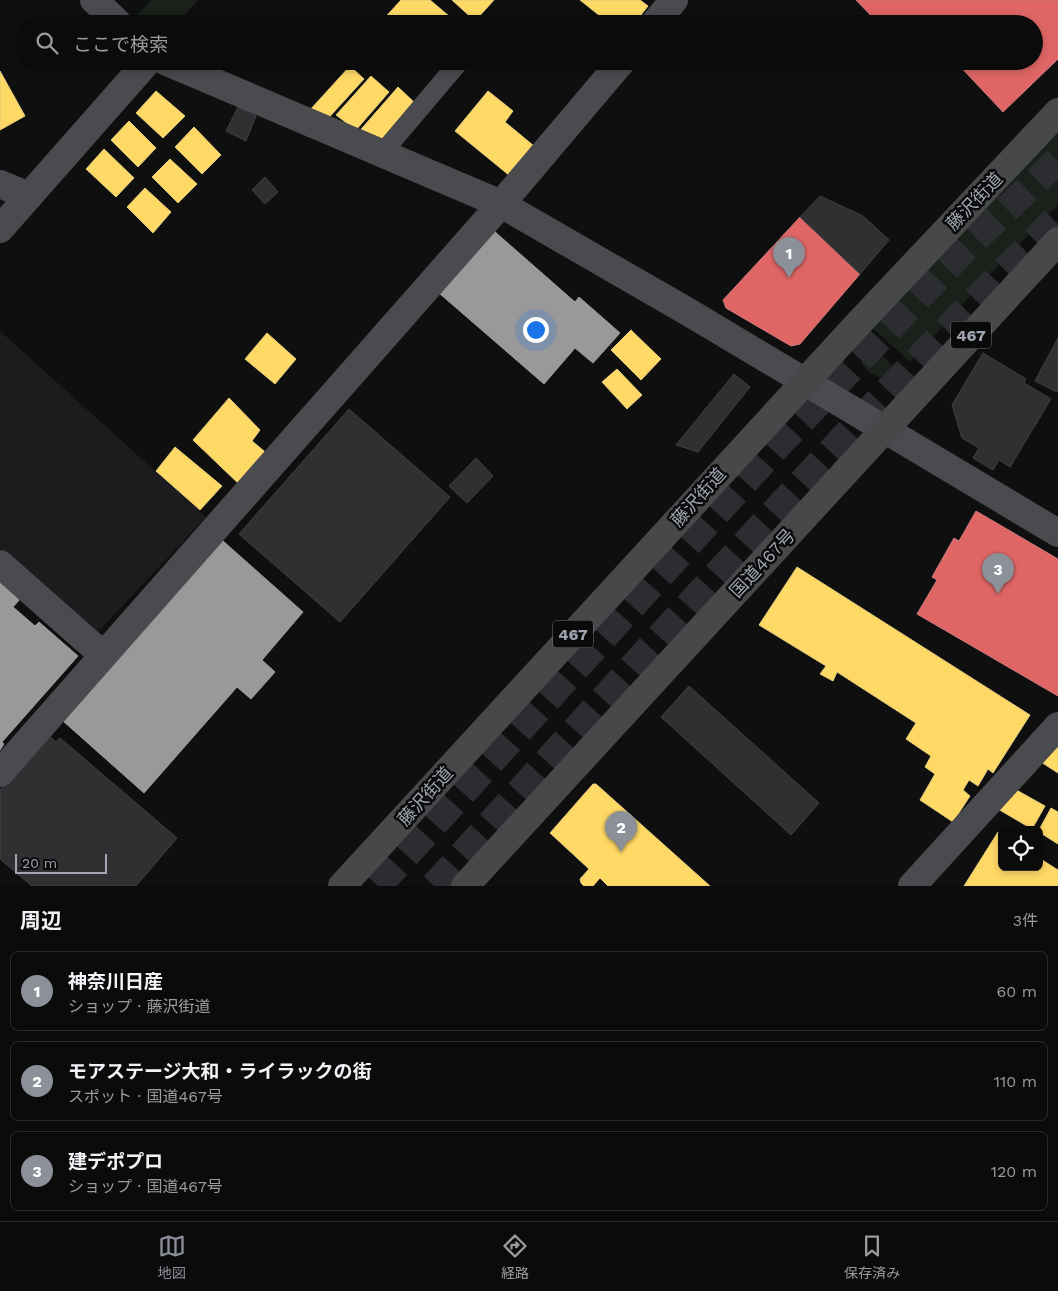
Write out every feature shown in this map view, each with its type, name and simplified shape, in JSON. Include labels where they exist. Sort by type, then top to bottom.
[{"type":"highway","name":"藤沢街道","points":[[342,886],[890,288],[1058,112]]},
{"type":"highway","name":"国道467号","points":[[465,886],[1058,241]]},
{"type":"street","points":[[94,0],[109,15]]},
{"type":"street","points":[[662,15],[674,0]]},
{"type":"street","points":[[0,229],[140,70]]},
{"type":"street","points":[[187,70],[383,152],[501,204],[690,313],[1058,533]]},
{"type":"street","points":[[0,773],[501,204],[614,70]]},
{"type":"street","points":[[0,184],[29,196]]},
{"type":"street","points":[[0,564],[103,655]]},
{"type":"street","points":[[912,886],[1058,726]]},
{"type":"lane","points":[[383,152],[452,70]]},
{"type":"shaded area","points":[[152,0],[198,0],[185,15],[136,15]]},
{"type":"shaded area","points":[[1058,133],[1058,205],[995,269],[910,362],[868,324],[1023,162]]},
{"type":"shaded area","points":[[0,331],[206,517],[97,633],[0,548]]},
{"type":"shaded area","points":[[862,335],[900,373],[888,378],[882,378],[865,368],[860,354]]},
{"type":"building: 住宅","points":[[401,0],[430,0],[448,15],[387,15]]},
{"type":"building: 住宅","points":[[452,0],[494,0],[480,15],[468,15]]},
{"type":"building: 住宅","points":[[580,0],[640,0],[648,6],[641,15],[599,15]]},
{"type":"building: 住宅","points":[[346,70],[354,70],[364,79],[323,124],[309,111]]},
{"type":"building: 住宅","points":[[0,71],[25,116],[0,130]]},
{"type":"building: 住宅","points":[[371,76],[389,92],[356,130],[336,115]]},
{"type":"building: 住宅","points":[[398,87],[416,104],[380,146],[356,135]]},
{"type":"building: 住宅","points":[[156,91],[185,116],[163,138],[136,113]]},
{"type":"building: 住宅","points":[[488,91],[513,111],[505,122],[534,146],[510,176],[455,131]]},
{"type":"building: 住宅","points":[[129,121],[156,148],[138,167],[111,140]]},
{"type":"building: 住宅","points":[[194,127],[221,155],[202,174],[175,147]]},
{"type":"building: 住宅","points":[[104,149],[134,178],[116,197],[86,169]]},
{"type":"building: 住宅","points":[[170,159],[197,184],[178,203],[152,177]]},
{"type":"building: 住宅","points":[[145,188],[171,212],[153,233],[127,207]]},
{"type":"building: 住宅","points":[[631,330],[661,359],[641,380],[611,350]]},
{"type":"building: 住宅","points":[[267,333],[296,359],[275,384],[245,359]]},
{"type":"building: 住宅","points":[[617,369],[642,395],[627,409],[602,382]]},
{"type":"building: 住宅","points":[[229,398],[260,430],[252,441],[270,456],[242,487],[193,440]]},
{"type":"building: 住宅","points":[[175,447],[222,486],[200,510],[156,471]]},
{"type":"building: 住宅","points":[[797,567],[1030,715],[993,773],[988,769],[978,786],[969,780],[963,790],[970,796],[953,822],[920,800],[935,774],[925,767],[931,756],[906,739],[916,723],[837,672],[833,681],[820,674],[826,666],[759,625]]},
{"type":"building: 住宅","points":[[1058,731],[1058,773],[1041,762]]},
{"type":"building: 住宅","points":[[593,784],[596,784],[710,886],[608,886],[600,878],[593,886],[584,886],[580,879],[589,869],[550,833]]},
{"type":"building: 住宅","points":[[1011,787],[1045,806],[1034,826],[1027,826],[998,809]]},
{"type":"building: 住宅","points":[[1051,808],[1058,812],[1058,844],[1043,835],[1043,826],[1041,826]]},
{"type":"building: 住宅","points":[[998,832],[998,871],[1043,871],[1043,861],[1058,870],[1058,886],[964,886]]},
{"type":"building: 商業","points":[[856,0],[1058,0],[1058,59],[1003,112],[963,70],[1043,70],[1043,15],[870,15]]},
{"type":"building: 商業","points":[[800,217],[860,274],[800,344],[791,346],[726,308],[723,300]]},
{"type":"building: 商業","points":[[976,511],[1058,559],[1058,696],[917,614],[937,580],[932,577],[954,538],[959,541]]},
{"type":"building: 工業","points":[[494,231],[575,302],[579,297],[620,333],[593,363],[575,348],[544,384],[439,293]]},
{"type":"building: 工業","points":[[223,541],[303,612],[262,660],[275,672],[251,699],[237,687],[144,793],[63,721]]},
{"type":"building: 工業","points":[[0,579],[21,598],[13,607],[35,626],[39,622],[78,656],[2,742],[4,744],[0,750]]},
{"type":"building: その他","points":[[238,107],[256,116],[246,141],[226,131]]},
{"type":"building: その他","points":[[265,177],[278,192],[265,204],[252,190]]},
{"type":"building: その他","points":[[820,196],[863,216],[889,240],[860,274],[800,217]]},
{"type":"building: その他","points":[[1058,338],[1058,390],[1057,392],[1035,381]]},
{"type":"building: その他","points":[[983,353],[1026,379],[1024,383],[1051,399],[1010,467],[999,460],[993,470],[973,458],[979,448],[962,438],[952,405]]},
{"type":"building: その他","points":[[734,374],[750,387],[698,452],[676,445]]},
{"type":"building: その他","points":[[349,409],[450,497],[340,622],[239,534]]},
{"type":"building: その他","points":[[476,458],[493,476],[467,503],[449,486]]},
{"type":"building: その他","points":[[689,686],[819,803],[791,835],[661,717]]},
{"type":"building: その他","points":[[47,734],[56,742],[60,738],[177,838],[136,886],[32,886],[0,859],[0,790]]},
{"type":"tunnel","points":[[378,886],[780,443],[965,249],[1058,160]]},
{"type":"tunnel","points":[[434,886],[819,464],[977,298],[1058,217]]},
{"type":"place","name":"神奈川日産","points":[[789,278]]},
{"type":"place","name":"建デポプロ","points":[[998,594]]},
{"type":"place","name":"モアステージ大和・ライラックの街","points":[[621,852]]}]
